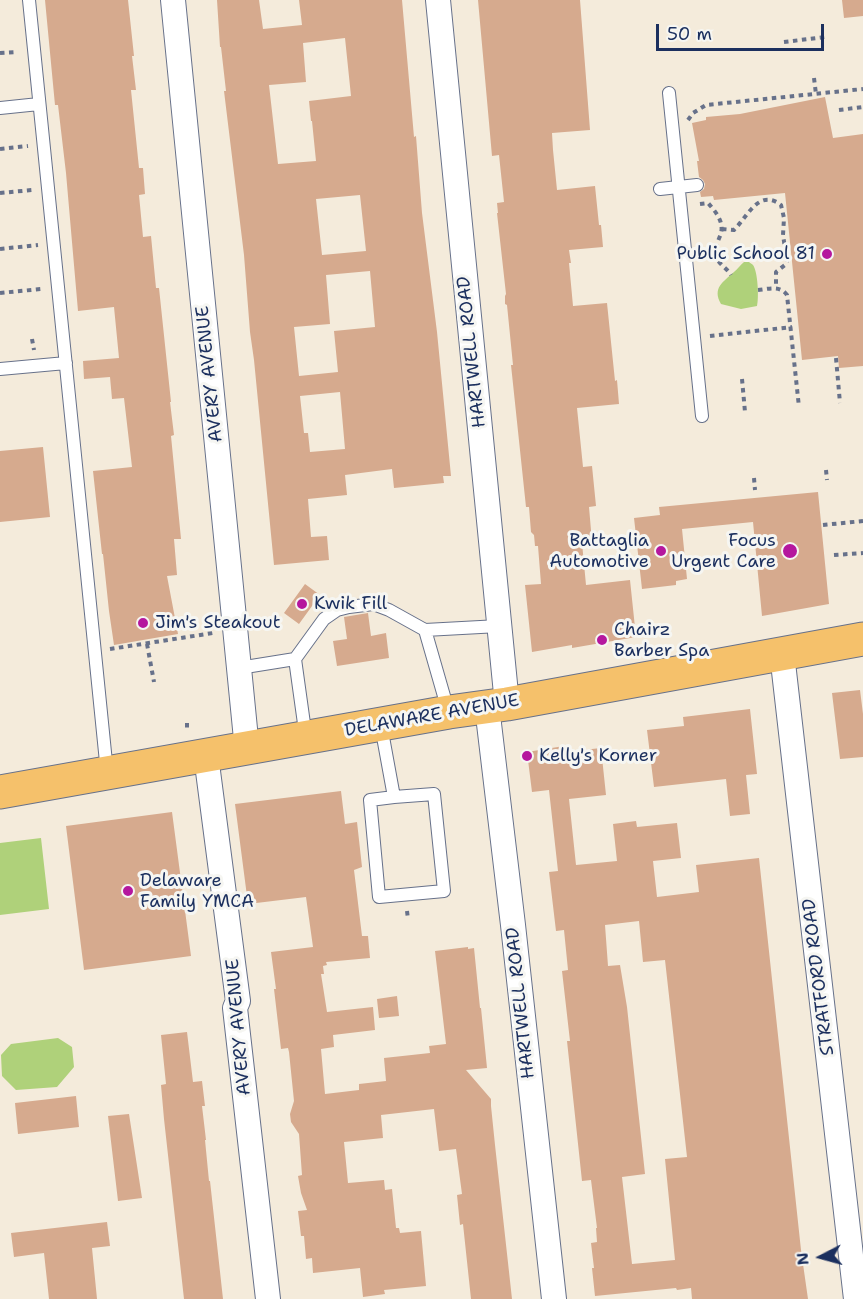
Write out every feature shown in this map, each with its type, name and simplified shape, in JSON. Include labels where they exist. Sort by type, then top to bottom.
[{"type":"main road","name":"DELAWARE AVENUE","points":[[0,792],[448,712],[497,706],[863,639]]},
{"type":"street","name":"AVERY AVENUE","points":[[172,0],[247,748]]},
{"type":"street","name":"HARTWELL ROAD","points":[[438,0],[499,626],[497,706],[513,925],[554,1299]]},
{"type":"street","name":"STRATFORD ROAD","points":[[782,654],[856,1299]]},
{"type":"street","name":"AVERY AVENUE","points":[[206,756],[238,1001],[235,1008],[268,1299]]},
{"type":"lane","points":[[29,0],[107,773]]},
{"type":"lane","points":[[669,93],[702,416]]},
{"type":"lane","points":[[0,108],[39,104]]},
{"type":"lane","points":[[660,189],[697,185]]},
{"type":"lane","points":[[0,369],[66,363]]},
{"type":"lane","points":[[306,738],[295,659],[324,619],[337,610],[373,604],[425,630],[499,626]]},
{"type":"lane","points":[[425,630],[448,712]]},
{"type":"lane","points":[[239,668],[295,659]]},
{"type":"lane","points":[[381,724],[394,798]]},
{"type":"lane","points":[[434,794],[444,891],[379,897],[370,800],[394,798],[434,794]]},
{"type":"path","points":[[784,42],[825,37]]},
{"type":"path","points":[[0,53],[23,51]]},
{"type":"path","points":[[814,78],[816,94]]},
{"type":"path","points":[[693,113],[706,105],[863,89]]},
{"type":"path","points":[[839,110],[863,108]]},
{"type":"path","points":[[0,149],[33,145]]},
{"type":"path","points":[[0,193],[38,189]]},
{"type":"path","points":[[722,229],[734,230],[749,211],[763,200],[772,199],[781,205],[787,261],[785,266],[776,272],[776,288]]},
{"type":"path","points":[[701,203],[708,203],[718,215],[722,229],[715,254],[731,275]]},
{"type":"path","points":[[0,249],[43,244]]},
{"type":"path","points":[[758,290],[776,288],[786,292],[792,327],[799,407]]},
{"type":"path","points":[[0,293],[29,290]]},
{"type":"path","points":[[706,337],[792,327]]},
{"type":"path","points":[[836,358],[840,403]]},
{"type":"path","points":[[742,379],[745,412]]},
{"type":"path","points":[[826,470],[827,480]]},
{"type":"path","points":[[754,478],[755,490]]},
{"type":"path","points":[[824,525],[863,521]]},
{"type":"path","points":[[834,555],[863,553]]},
{"type":"path","points":[[111,649],[217,632]]},
{"type":"path","points":[[147,644],[154,682]]},
{"type":"path","points":[[187,723],[187,729]]},
{"type":"green space","points":[[744,262],[749,262],[755,268],[758,285],[757,306],[741,309],[721,304],[718,289]]},
{"type":"green space","points":[[41,838],[49,909],[0,915],[0,843]]},
{"type":"green space","points":[[58,1038],[72,1047],[74,1067],[57,1087],[16,1090],[2,1076],[1,1055],[11,1044]]},
{"type":"building","points":[[45,0],[128,0],[136,90],[131,90],[139,168],[143,168],[145,194],[139,195],[143,237],[151,236],[156,288],[159,288],[174,435],[171,436],[181,539],[174,539],[177,575],[167,576],[178,634],[114,645],[93,471],[132,467],[124,398],[112,399],[110,377],[84,379],[83,361],[119,358],[114,307],[78,311],[66,173],[58,105],[55,105]]},
{"type":"building","points":[[217,0],[259,0],[263,29],[302,25],[299,0],[402,0],[414,137],[416,136],[422,213],[437,332],[451,476],[443,476],[444,483],[394,488],[392,469],[345,475],[347,495],[308,499],[311,537],[327,536],[329,560],[274,565],[244,255],[220,47]],"holes":[[[345,38],[351,96],[309,101],[316,161],[278,164],[269,85],[306,82],[303,43]],[[360,195],[366,251],[322,255],[316,199]],[[370,271],[375,327],[334,331],[338,372],[299,376],[294,327],[330,324],[326,275]],[[340,392],[345,449],[310,452],[308,433],[304,433],[300,396]]]},
{"type":"building","points":[[478,0],[580,0],[590,130],[552,133],[553,150],[557,190],[595,186],[603,247],[569,250],[573,306],[607,303],[619,404],[577,408],[583,467],[592,466],[596,506],[589,507],[592,542],[582,543],[586,585],[630,580],[636,637],[532,652],[525,585],[541,584],[538,546],[535,546],[534,535],[531,532],[529,507],[526,507],[497,213],[497,203],[504,202],[499,155],[492,156]]},
{"type":"building","points":[[842,0],[863,0],[863,16],[844,18]]},
{"type":"building","name":"Public School 81","points":[[825,97],[833,138],[863,134],[863,366],[839,368],[838,356],[802,360],[785,193],[714,200],[713,196],[701,197],[700,192],[704,189],[705,184],[699,177],[697,161],[699,161],[692,123],[706,120],[706,117],[740,114]]},
{"type":"building","points":[[43,447],[50,517],[0,522],[0,451]]},
{"type":"building","name":"Focus Urgent Care","points":[[818,492],[829,604],[762,616],[753,522],[682,529],[687,579],[676,581],[676,585],[642,589],[634,518],[660,515],[659,507]]},
{"type":"building","name":"Kwik Fill","points":[[305,584],[320,595],[299,624],[284,613]]},
{"type":"building","name":"Kwik Fill","points":[[368,613],[371,636],[386,633],[389,658],[337,666],[333,641],[347,639],[344,617]]},
{"type":"building","points":[[860,690],[863,714],[863,757],[840,759],[832,693]]},
{"type":"building","points":[[750,709],[757,774],[746,775],[750,814],[730,816],[726,779],[654,787],[647,730],[684,726],[683,717]]},
{"type":"building","points":[[564,746],[565,752],[601,748],[606,795],[569,799],[576,865],[617,861],[613,824],[636,821],[637,827],[677,823],[681,858],[653,861],[657,897],[699,892],[696,865],[759,858],[808,1299],[692,1299],[691,1288],[595,1296],[591,1243],[597,1242],[597,1228],[591,1180],[582,1181],[567,1041],[570,1041],[562,971],[568,970],[564,930],[556,931],[549,872],[558,871],[549,790],[532,792],[527,752]],"holes":[[[639,921],[643,962],[665,960],[687,1157],[665,1159],[675,1260],[632,1264],[622,1177],[645,1174],[627,1007],[620,965],[608,966],[605,925]]]},
{"type":"building","points":[[341,791],[345,824],[357,822],[362,867],[354,870],[362,936],[368,936],[370,958],[326,962],[327,965],[323,966],[324,974],[321,974],[327,1012],[373,1007],[375,1030],[333,1035],[334,1047],[321,1049],[325,1094],[359,1090],[359,1084],[386,1081],[384,1058],[430,1053],[429,1046],[446,1044],[435,951],[474,948],[487,1068],[466,1070],[491,1099],[512,1299],[471,1299],[463,1224],[460,1225],[457,1195],[462,1194],[456,1149],[439,1151],[434,1109],[381,1115],[383,1138],[344,1142],[348,1183],[384,1180],[385,1190],[392,1189],[396,1228],[399,1228],[400,1233],[421,1231],[426,1286],[384,1290],[385,1294],[363,1297],[360,1268],[313,1273],[312,1258],[306,1259],[304,1236],[301,1236],[298,1211],[307,1210],[298,1176],[302,1175],[299,1134],[291,1122],[290,1114],[294,1101],[289,1052],[288,1048],[281,1049],[271,952],[313,947],[306,897],[248,904],[235,804]]},
{"type":"building","name":"Delaware Family YMCA","points":[[172,812],[191,956],[84,970],[66,826]]},
{"type":"building","points":[[397,996],[399,1016],[379,1018],[377,999]]},
{"type":"building","points":[[187,1032],[193,1082],[202,1081],[205,1140],[223,1299],[184,1299],[161,1085],[166,1084],[161,1035]]},
{"type":"building","points":[[76,1096],[79,1127],[18,1134],[15,1103]]},
{"type":"building","points":[[129,1114],[142,1198],[118,1201],[108,1116]]},
{"type":"building","points":[[107,1222],[110,1246],[92,1248],[97,1299],[49,1299],[44,1253],[14,1257],[11,1233]]},
{"type":"place","name":"Public School 81","points":[[827,254]]},
{"type":"place","name":"Battaglia Automotive","points":[[661,551]]},
{"type":"place","name":"Focus Urgent Care","points":[[790,551]]},
{"type":"place","name":"Kwik Fill","points":[[302,604]]},
{"type":"place","name":"Jim's Steakout","points":[[143,623]]},
{"type":"place","name":"Chairz Barber Spa","points":[[602,640]]},
{"type":"place","name":"Kelly's Korner","points":[[527,756]]},
{"type":"place","name":"Delaware Family YMCA","points":[[128,891]]}]
